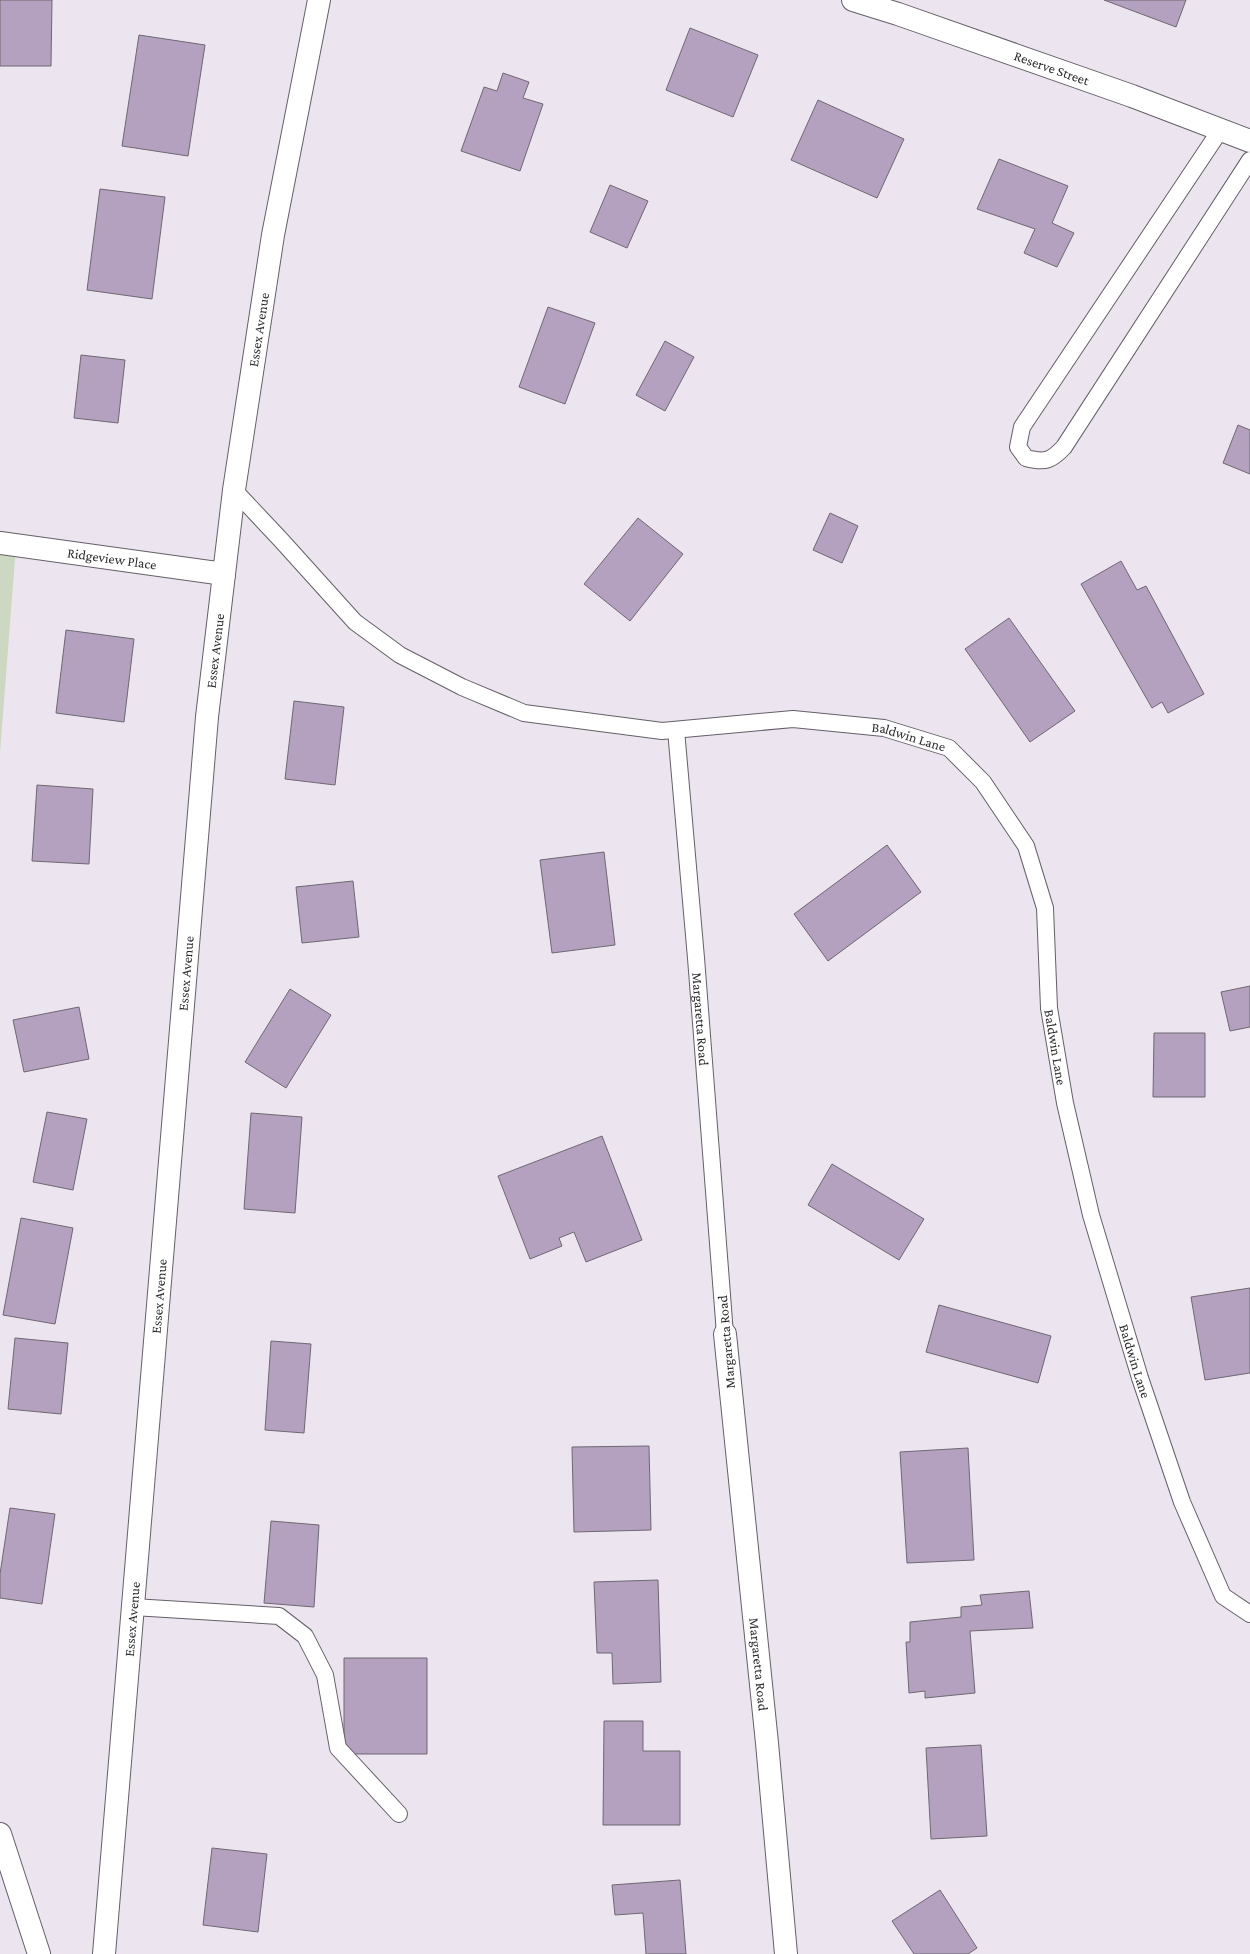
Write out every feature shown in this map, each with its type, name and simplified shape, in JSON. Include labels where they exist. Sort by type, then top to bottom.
[{"type":"street","name":"Essex Avenue","points":[[104,1954],[206,725],[234,490],[273,235],[319,0]]},
{"type":"street","name":"Reserve Street","points":[[852,0],[906,16],[1250,141]]},
{"type":"street","name":"Ridgeview Place","points":[[0,543],[224,574]]},
{"type":"street","name":"Margaretta Road","points":[[725,1334],[767,1743],[786,1954]]},
{"type":"street","points":[[0,1834],[39,1954]]},
{"type":"lane","points":[[1221,130],[1022,427],[1018,447],[1026,458],[1040,462],[1054,458],[1064,447],[1250,160]]},
{"type":"lane","name":"Baldwin Lane","points":[[234,490],[355,622],[400,655],[462,687],[524,713],[662,731],[793,719],[884,728],[949,748],[983,782],[1026,846],[1045,908],[1049,1008],[1065,1103],[1091,1215],[1140,1378],[1182,1502],[1223,1596],[1250,1614]]},
{"type":"lane","name":"Margaretta Road","points":[[676,730],[696,958],[725,1334]]},
{"type":"lane","points":[[133,1608],[279,1616],[295,1628],[305,1636],[326,1675],[338,1748],[399,1814]]},
{"type":"green space","points":[[0,543],[16,546],[0,753]]},
{"type":"building","points":[[0,0],[52,0],[51,66],[0,66]]},
{"type":"building","points":[[1104,0],[1186,0],[1176,27]]},
{"type":"building","points":[[690,28],[758,55],[733,117],[666,90]]},
{"type":"building","points":[[139,35],[205,45],[188,156],[122,146]]},
{"type":"building","points":[[503,73],[529,82],[523,98],[543,104],[520,171],[461,151],[484,87],[497,91]]},
{"type":"building","points":[[818,100],[904,139],[877,198],[791,160]]},
{"type":"building","points":[[999,159],[1068,186],[1052,223],[1074,233],[1057,267],[1024,253],[1035,229],[977,209]]},
{"type":"building","points":[[610,185],[648,201],[627,248],[590,232]]},
{"type":"building","points":[[100,189],[165,197],[152,299],[87,290]]},
{"type":"building","points":[[548,307],[595,323],[565,404],[519,387]]},
{"type":"building","points":[[665,341],[694,357],[665,411],[636,395]]},
{"type":"building","points":[[81,355],[125,360],[118,423],[74,418]]},
{"type":"building","points":[[1238,425],[1250,430],[1250,474],[1223,463]]},
{"type":"building","points":[[830,513],[858,526],[842,563],[813,550]]},
{"type":"building","points":[[638,518],[683,554],[630,621],[584,584]]},
{"type":"building","points":[[1121,561],[1137,590],[1146,586],[1204,694],[1168,713],[1162,702],[1152,708],[1081,584]]},
{"type":"building","points":[[1009,618],[1075,711],[1030,742],[965,649]]},
{"type":"building","points":[[66,630],[134,639],[124,722],[56,713]]},
{"type":"building","points":[[294,701],[344,707],[335,785],[285,779]]},
{"type":"building","points":[[37,785],[93,789],[89,864],[32,861]]},
{"type":"building","points":[[887,845],[921,892],[828,961],[794,914]]},
{"type":"building","points":[[604,852],[615,945],[552,953],[540,860]]},
{"type":"building","points":[[353,881],[359,937],[302,943],[296,887]]},
{"type":"building","points":[[1250,986],[1250,1027],[1230,1031],[1221,992]]},
{"type":"building","points":[[290,989],[331,1015],[286,1088],[245,1062]]},
{"type":"building","points":[[79,1007],[89,1059],[24,1072],[13,1020]]},
{"type":"building","points":[[1154,1033],[1205,1033],[1205,1097],[1153,1097]]},
{"type":"building","points":[[47,1112],[87,1119],[73,1190],[33,1182]]},
{"type":"building","points":[[251,1113],[302,1117],[295,1213],[244,1209]]},
{"type":"building","points":[[602,1136],[642,1240],[586,1262],[574,1232],[559,1238],[562,1246],[530,1259],[498,1176]]},
{"type":"building","points":[[832,1164],[924,1219],[899,1260],[808,1205]]},
{"type":"building","points":[[21,1218],[73,1228],[55,1324],[3,1315]]},
{"type":"building","points":[[1250,1288],[1250,1373],[1205,1380],[1191,1297]]},
{"type":"building","points":[[939,1305],[1051,1336],[1038,1383],[926,1352]]},
{"type":"building","points":[[15,1338],[68,1343],[61,1414],[8,1409]]},
{"type":"building","points":[[271,1341],[311,1344],[304,1433],[265,1430]]},
{"type":"building","points":[[649,1446],[651,1530],[574,1532],[572,1447]]},
{"type":"building","points":[[968,1448],[974,1560],[907,1563],[900,1452]]},
{"type":"building","points":[[10,1508],[55,1514],[42,1604],[0,1598],[0,1574]]},
{"type":"building","points":[[271,1521],[319,1525],[314,1607],[264,1603]]},
{"type":"building","points":[[658,1580],[661,1682],[613,1684],[612,1653],[597,1653],[594,1582]]},
{"type":"building","points":[[1029,1591],[1033,1628],[970,1631],[975,1693],[925,1698],[925,1691],[909,1693],[906,1642],[910,1642],[910,1622],[961,1617],[961,1607],[982,1605],[980,1595]]},
{"type":"building","points":[[344,1658],[427,1658],[427,1754],[344,1754]]},
{"type":"building","points":[[604,1721],[643,1721],[643,1751],[680,1751],[680,1825],[603,1825]]},
{"type":"building","points":[[981,1745],[987,1836],[931,1839],[926,1748]]},
{"type":"building","points":[[212,1848],[267,1854],[258,1932],[203,1925]]},
{"type":"building","points":[[680,1880],[686,1954],[646,1954],[643,1913],[615,1915],[612,1885]]},
{"type":"building","points":[[940,1890],[977,1948],[968,1954],[914,1954],[892,1921]]}]
